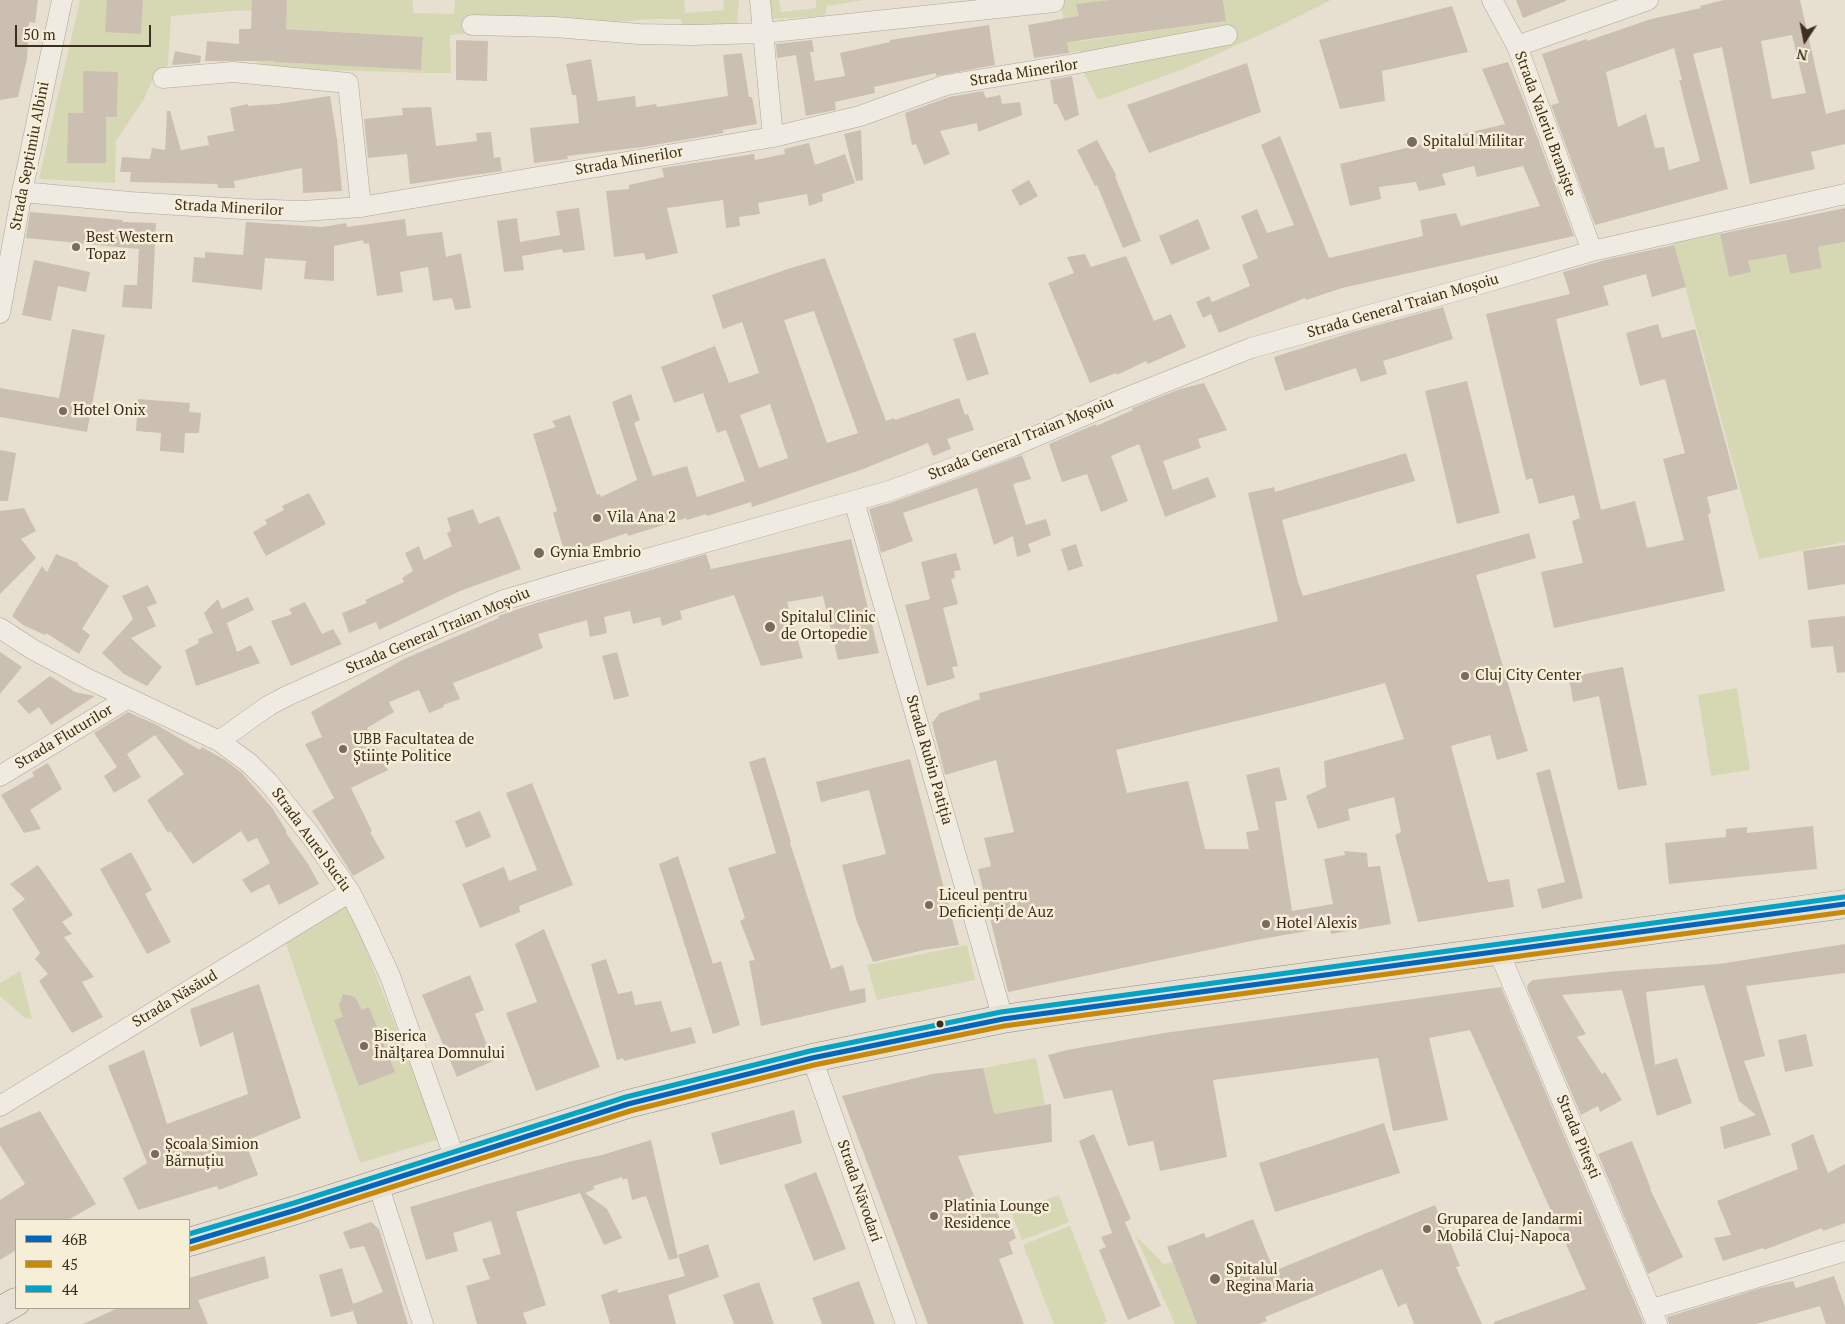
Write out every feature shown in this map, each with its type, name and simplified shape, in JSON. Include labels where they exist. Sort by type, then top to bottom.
[{"type":"main road","points":[[190,1242],[296,1210],[628,1104],[812,1058],[1003,1019],[1845,904]]},
{"type":"main road","points":[[0,1311],[15,1303]]},
{"type":"street","name":"Strada Septimiu Albini","points":[[0,313],[22,192],[62,0]]},
{"type":"street","points":[[760,0],[773,137]]},
{"type":"street","name":"Strada Valeriu Braniște","points":[[1492,0],[1517,46],[1592,251]]},
{"type":"street","points":[[1517,46],[1648,0]]},
{"type":"street","points":[[472,25],[555,27],[638,34],[763,33],[1054,2]]},
{"type":"street","name":"Strada Minerilor","points":[[22,192],[130,202],[242,209],[303,211],[361,207],[773,137],[860,116],[946,85],[1074,64],[1227,35]]},
{"type":"street","points":[[163,78],[232,72],[348,83],[361,207]]},
{"type":"street","name":"Strada General Traian Moșoiu","points":[[219,741],[268,706],[287,696],[504,600],[889,491],[1013,446],[1118,401],[1251,348],[1463,290],[1592,251],[1845,194]]},
{"type":"street","name":"Strada Rubin Patiția","points":[[854,502],[1003,1019]]},
{"type":"street","name":"Strada Aurel Suciu","points":[[0,628],[50,659],[219,741],[248,763],[269,783],[311,836],[350,892],[390,976],[455,1160]]},
{"type":"street","name":"Strada Fluturilor","points":[[0,776],[128,698]]},
{"type":"street","name":"Strada Năsăud","points":[[0,1106],[350,892]]},
{"type":"street","name":"Strada Pitești","points":[[1498,950],[1654,1317]]},
{"type":"street","name":"Strada Năvodari","points":[[812,1058],[906,1324]]},
{"type":"street","points":[[378,1184],[423,1324]]},
{"type":"street","points":[[1654,1317],[1845,1251]]},
{"type":"green space","points":[[80,0],[107,0],[141,34],[143,0],[252,0],[252,5],[287,6],[287,0],[413,0],[413,13],[454,14],[455,0],[684,0],[685,13],[724,10],[723,0],[739,0],[737,23],[725,30],[685,34],[681,19],[652,19],[450,35],[451,73],[257,68],[258,10],[171,16],[168,65],[154,76],[144,99],[116,141],[115,183],[39,179]],"holes":[[[277,28],[423,37],[421,70],[275,62]],[[83,72],[118,72],[117,116],[106,117],[105,163],[67,162],[68,113],[83,113]]]},
{"type":"green space","points":[[768,0],[779,0],[781,12],[816,8],[816,0],[863,0],[827,6],[825,16],[771,19]]},
{"type":"green space","points":[[1060,0],[1109,0],[1076,5],[1081,41],[1226,21],[1223,0],[1331,0],[1277,27],[1186,68],[1098,100],[1084,73],[1080,51],[1069,53]]},
{"type":"green space","points":[[1720,233],[1729,277],[1750,272],[1748,261],[1786,254],[1790,274],[1822,268],[1818,247],[1845,242],[1845,542],[1759,559],[1673,242]]},
{"type":"green space","points":[[1737,688],[1750,770],[1711,776],[1698,695]]},
{"type":"green space","points":[[348,902],[439,1139],[360,1163],[285,941]]},
{"type":"green space","points":[[967,945],[975,980],[877,1000],[867,965]]},
{"type":"green space","points":[[20,971],[32,1019],[25,1018],[0,996],[0,983]]},
{"type":"green space","points":[[1036,1058],[1045,1105],[993,1114],[983,1068]]},
{"type":"green space","points":[[1059,1195],[1069,1222],[1022,1240],[1011,1212]]},
{"type":"green space","points":[[1070,1226],[1107,1322],[1101,1324],[1054,1324],[1023,1245]]},
{"type":"green space","points":[[1135,1235],[1164,1264],[1173,1262],[1197,1324],[1175,1324]]},
{"type":"building","points":[[0,0],[38,0],[35,23],[29,22],[27,59],[18,97],[0,100]]},
{"type":"building","points":[[107,0],[143,0],[141,34],[105,32]]},
{"type":"building","points":[[252,0],[287,0],[286,29],[423,37],[421,70],[274,61],[205,61],[207,41],[239,44],[239,29],[251,29]]},
{"type":"building","points":[[1109,0],[1223,0],[1226,21],[1067,42],[1069,53],[1034,58],[1028,25],[1078,16],[1076,4]]},
{"type":"building","points":[[1516,0],[1566,0],[1566,1],[1523,18]]},
{"type":"building","points":[[1724,0],[1800,0],[1826,114],[1845,109],[1845,144],[1811,152],[1815,169],[1750,184],[1722,47],[1693,54],[1728,189],[1595,225],[1551,105],[1559,103],[1542,54],[1651,19],[1701,8],[1700,6]],"holes":[[[1792,35],[1806,93],[1772,99],[1761,41]],[[1674,48],[1682,80],[1679,80],[1700,161],[1669,170],[1664,147],[1655,148],[1646,114],[1618,127],[1606,72]]]},
{"type":"building","points":[[1452,6],[1468,52],[1382,71],[1385,101],[1340,109],[1319,40]]},
{"type":"building","points":[[989,25],[995,65],[936,76],[936,73],[874,87],[875,93],[835,102],[836,110],[806,116],[796,55],[777,58],[776,44],[812,40],[814,52],[810,52],[815,81],[845,76],[840,53],[890,42],[890,40]]},
{"type":"building","points":[[456,40],[488,41],[487,81],[456,80]]},
{"type":"building","points":[[175,51],[201,56],[200,63],[172,65]]},
{"type":"building","points":[[742,53],[749,97],[752,97],[757,124],[723,130],[723,133],[643,147],[567,156],[568,159],[534,163],[530,128],[579,123],[576,95],[572,95],[566,64],[591,59],[598,101],[635,96],[636,107],[656,104],[657,107],[728,96],[723,55]]},
{"type":"building","points":[[1508,62],[1574,236],[1342,288],[1306,300],[1305,298],[1219,333],[1211,314],[1203,318],[1196,302],[1209,296],[1212,302],[1250,286],[1242,265],[1258,258],[1241,216],[1257,209],[1267,233],[1294,225],[1261,145],[1280,136],[1329,258],[1423,236],[1420,220],[1456,213],[1461,226],[1540,206],[1523,166],[1477,177],[1474,166],[1442,174],[1446,185],[1419,191],[1416,182],[1379,187],[1381,199],[1350,206],[1340,164],[1505,124],[1482,69]]},
{"type":"building","points":[[1247,63],[1261,112],[1149,153],[1127,105]]},
{"type":"building","points":[[83,71],[118,72],[117,117],[106,117],[106,163],[67,163],[68,113],[83,113]]},
{"type":"building","points":[[1072,76],[1079,115],[1065,121],[1057,104],[1054,104],[1050,80]]},
{"type":"building","points":[[983,91],[986,98],[1000,95],[1002,104],[1020,102],[1022,115],[978,132],[977,123],[940,131],[950,154],[924,165],[916,144],[912,145],[905,113],[949,97]]},
{"type":"building","points":[[330,96],[342,191],[303,193],[302,168],[234,181],[235,188],[218,188],[217,184],[130,182],[131,172],[120,172],[122,157],[150,159],[152,148],[165,150],[167,111],[170,111],[181,150],[209,145],[207,136],[234,131],[230,108],[248,104],[248,106],[277,104]]},
{"type":"building","points":[[431,107],[436,146],[477,141],[476,133],[491,132],[494,158],[500,157],[502,171],[410,184],[407,154],[368,158],[364,119],[403,115],[402,108]]},
{"type":"building","points":[[861,130],[863,180],[856,181],[844,134]]},
{"type":"building","points":[[1097,140],[1116,175],[1141,241],[1123,248],[1097,185],[1095,186],[1077,150]]},
{"type":"building","points":[[809,143],[815,165],[845,154],[855,183],[822,194],[823,201],[809,206],[807,194],[758,203],[760,214],[739,217],[740,226],[726,228],[723,200],[667,208],[678,253],[646,260],[644,253],[614,257],[606,191],[629,189],[629,185],[664,177],[662,168],[754,154],[755,160],[785,154],[784,149]]},
{"type":"building","points":[[1029,180],[1038,196],[1020,206],[1011,190]]},
{"type":"building","points":[[579,208],[585,250],[563,253],[562,249],[522,256],[524,270],[504,272],[497,221],[517,218],[520,242],[560,235],[556,211]]},
{"type":"building","points":[[1845,208],[1845,242],[1818,247],[1822,268],[1790,274],[1786,254],[1748,261],[1751,272],[1729,277],[1720,234]]},
{"type":"building","points":[[30,212],[123,220],[122,222],[156,223],[152,309],[122,307],[124,285],[137,285],[139,249],[26,238]]},
{"type":"building","points":[[405,219],[407,236],[442,232],[446,257],[461,253],[471,308],[455,310],[452,298],[433,301],[428,267],[400,272],[403,292],[377,296],[369,243],[364,244],[363,240],[334,246],[334,281],[304,279],[306,261],[265,258],[262,290],[192,282],[194,257],[205,258],[205,252],[243,255],[246,222],[322,227],[346,223],[347,227]]},
{"type":"building","points":[[1198,219],[1210,249],[1171,265],[1159,236]]},
{"type":"building","points":[[1674,245],[1686,287],[1652,297],[1646,274],[1603,286],[1609,305],[1556,319],[1601,510],[1635,501],[1647,548],[1684,540],[1663,459],[1685,453],[1665,379],[1640,386],[1626,333],[1658,324],[1662,338],[1695,329],[1738,489],[1707,497],[1711,513],[1708,514],[1725,591],[1554,628],[1541,572],[1583,563],[1572,521],[1580,518],[1574,495],[1539,504],[1532,478],[1526,480],[1486,314],[1570,294],[1563,272],[1609,259]]},
{"type":"building","points":[[1085,254],[1091,267],[1126,256],[1154,321],[1171,314],[1186,347],[1148,364],[1146,361],[1117,375],[1116,373],[1090,383],[1048,283],[1074,273],[1067,257]]},
{"type":"building","points":[[825,258],[886,421],[894,418],[895,420],[959,398],[965,415],[968,414],[974,430],[947,439],[951,449],[933,456],[928,443],[863,469],[752,507],[751,502],[707,516],[706,514],[687,520],[686,518],[628,536],[627,533],[565,554],[553,513],[557,511],[533,434],[556,427],[552,421],[570,415],[597,495],[600,494],[601,497],[637,480],[612,402],[631,394],[640,420],[634,423],[653,476],[687,466],[697,497],[745,481],[726,430],[717,433],[703,393],[674,403],[661,367],[715,346],[729,383],[759,373],[742,322],[723,329],[712,295]],"holes":[[[814,311],[858,433],[827,443],[784,320]],[[770,404],[788,458],[759,468],[740,415]]]},
{"type":"building","points":[[34,260],[90,272],[86,292],[58,286],[51,321],[22,315]]},
{"type":"building","points":[[1443,307],[1453,339],[1383,361],[1387,374],[1361,382],[1356,368],[1285,391],[1274,357],[1353,332]]},
{"type":"building","points":[[72,329],[105,335],[87,432],[0,417],[0,388],[59,398]]},
{"type":"building","points":[[975,332],[989,374],[967,381],[953,339]]},
{"type":"building","points":[[1467,381],[1500,513],[1457,524],[1425,391]]},
{"type":"building","points":[[1204,383],[1227,430],[1198,439],[1201,448],[1163,461],[1173,490],[1208,477],[1216,497],[1165,517],[1139,444],[1111,456],[1128,501],[1101,512],[1087,474],[1062,482],[1049,444],[1096,424],[1096,426],[1133,410],[1132,408],[1180,389]]},
{"type":"building","points":[[138,399],[190,403],[189,412],[201,413],[199,433],[185,433],[184,453],[160,451],[161,433],[136,431]]},
{"type":"building","points":[[0,450],[16,453],[8,501],[0,501]]},
{"type":"building","points":[[1406,453],[1415,481],[1282,520],[1303,596],[1529,533],[1536,558],[1476,575],[1528,751],[1497,760],[1490,735],[1451,746],[1488,882],[1509,879],[1514,907],[1418,922],[1395,835],[1401,832],[1394,797],[1348,809],[1350,820],[1318,829],[1306,796],[1326,787],[1324,761],[1404,739],[1385,683],[1303,705],[1116,750],[1127,793],[1188,781],[1205,849],[1249,849],[1246,832],[1259,830],[1246,775],[1279,767],[1287,800],[1275,802],[1292,911],[1333,904],[1324,859],[1345,855],[1344,851],[1367,853],[1368,867],[1380,866],[1391,924],[1331,934],[1330,927],[1256,940],[1008,992],[978,869],[991,866],[984,838],[1014,832],[996,760],[945,775],[932,723],[940,713],[980,699],[979,693],[1278,621],[1248,493],[1274,487],[1275,492]]},
{"type":"building","points":[[1022,455],[1031,479],[1013,484],[1026,525],[1046,519],[1051,535],[1028,544],[1031,552],[1017,557],[1013,536],[994,545],[977,488],[903,513],[913,541],[881,553],[869,509]]},
{"type":"building","points":[[309,493],[326,524],[266,556],[253,532],[267,524],[265,520],[284,510],[282,506]]},
{"type":"building","points":[[24,508],[36,531],[21,539],[36,558],[0,594],[0,511]]},
{"type":"building","points":[[473,509],[479,524],[499,516],[521,569],[460,591],[379,630],[376,622],[349,633],[342,613],[367,603],[365,600],[404,582],[402,578],[413,571],[405,553],[419,546],[424,560],[452,546],[447,533],[451,531],[447,518]]},
{"type":"building","points":[[851,539],[879,653],[838,660],[823,596],[787,602],[803,658],[761,666],[734,595],[680,611],[682,619],[662,626],[660,617],[633,624],[630,611],[604,617],[607,633],[590,637],[587,620],[538,634],[543,648],[453,683],[460,699],[443,705],[444,707],[429,713],[419,690],[389,702],[394,712],[367,728],[388,770],[351,788],[372,831],[370,832],[385,858],[353,876],[312,811],[334,798],[305,744],[322,737],[311,712],[404,659],[499,618],[498,616],[536,603],[706,554],[711,569]]},
{"type":"building","points":[[1076,544],[1083,566],[1068,571],[1061,549]]},
{"type":"building","points":[[1845,545],[1845,584],[1808,590],[1803,551]]},
{"type":"building","points":[[956,553],[961,570],[954,571],[955,578],[951,579],[958,604],[943,608],[958,666],[952,667],[955,678],[927,686],[905,605],[930,599],[921,562]]},
{"type":"building","points":[[56,554],[78,563],[78,565],[109,586],[82,629],[90,635],[79,654],[46,633],[45,635],[23,625],[12,616],[42,566],[47,572]]},
{"type":"building","points":[[148,585],[157,603],[147,607],[156,626],[131,638],[162,667],[147,686],[124,674],[102,653],[133,619],[122,596]]},
{"type":"building","points":[[248,597],[254,610],[227,623],[237,652],[251,645],[260,663],[196,686],[185,650],[199,643],[198,639],[213,633],[204,613],[218,599],[222,609]]},
{"type":"building","points":[[305,602],[322,634],[333,629],[342,644],[291,666],[271,621],[292,614],[289,609]]},
{"type":"building","points":[[1845,616],[1845,672],[1837,673],[1833,646],[1811,648],[1808,620]]},
{"type":"building","points":[[0,652],[22,667],[0,694]]},
{"type":"building","points":[[617,652],[629,696],[614,700],[602,656]]},
{"type":"building","points":[[1623,667],[1647,785],[1618,790],[1599,696],[1573,702],[1569,677]]},
{"type":"building","points":[[50,676],[75,692],[95,696],[51,725],[39,707],[29,714],[17,701]]},
{"type":"building","points":[[128,712],[155,724],[200,750],[202,747],[241,772],[273,809],[319,884],[279,905],[269,884],[251,893],[242,880],[270,863],[257,838],[248,842],[241,831],[193,864],[170,831],[168,833],[147,800],[184,774],[155,735],[127,754],[141,777],[114,793],[104,776],[117,767],[94,733]]},
{"type":"building","points":[[765,757],[790,843],[831,969],[843,965],[850,991],[865,988],[866,1002],[761,1026],[749,961],[755,960],[740,921],[745,918],[728,868],[776,853],[749,762]]},
{"type":"building","points":[[910,759],[959,945],[924,950],[873,962],[856,919],[842,865],[886,854],[869,790],[821,802],[816,782]]},
{"type":"building","points":[[48,763],[62,789],[30,810],[41,829],[24,833],[1,795],[34,776],[32,772]]},
{"type":"building","points":[[1550,769],[1583,898],[1542,909],[1537,889],[1565,882],[1536,773]]},
{"type":"building","points":[[532,783],[573,885],[519,906],[520,912],[480,928],[462,884],[504,867],[509,881],[537,870],[506,793]]},
{"type":"building","points":[[480,811],[491,837],[466,848],[455,821]]},
{"type":"building","points":[[1813,826],[1817,869],[1669,884],[1665,843],[1726,837],[1726,829],[1747,827],[1747,833]]},
{"type":"building","points":[[131,852],[152,890],[145,894],[171,942],[147,954],[100,869]]},
{"type":"building","points":[[678,856],[713,964],[721,961],[740,1025],[713,1034],[659,864]]},
{"type":"building","points":[[38,865],[73,915],[62,922],[72,934],[64,937],[94,977],[82,982],[103,1017],[72,1033],[39,981],[48,974],[35,959],[40,953],[12,909],[25,899],[10,884]]},
{"type":"building","points":[[544,929],[600,1067],[536,1091],[506,1013],[537,1002],[515,944]]},
{"type":"building","points":[[1845,944],[1845,973],[1746,986],[1765,1056],[1744,1061],[1771,1135],[1724,1149],[1720,1127],[1756,1115],[1739,1101],[1704,985],[1646,992],[1655,1065],[1677,1058],[1692,1103],[1657,1116],[1622,990],[1562,995],[1586,1034],[1577,1037],[1602,1074],[1605,1072],[1622,1100],[1600,1112],[1598,1106],[1581,1115],[1527,988],[1528,984],[1533,980],[1617,971],[1719,964]]},
{"type":"building","points":[[606,959],[618,994],[632,991],[635,1005],[661,1001],[671,1032],[691,1027],[696,1043],[624,1061],[623,1058],[617,1060],[591,964]]},
{"type":"building","points":[[470,975],[484,1010],[475,1014],[493,1061],[457,1077],[422,995]]},
{"type":"building","points":[[259,984],[301,1118],[245,1141],[258,1175],[219,1190],[217,1186],[138,1210],[123,1178],[147,1163],[108,1066],[144,1050],[167,1124],[248,1094],[233,1032],[200,1047],[190,1009]]},
{"type":"building","points":[[1501,987],[1644,1324],[1494,1324],[1494,1322],[1586,1289],[1470,1030],[1429,1038],[1448,1120],[1393,1131],[1378,1058],[1213,1080],[1227,1157],[1160,1171],[1153,1141],[1128,1146],[1112,1090],[1064,1099],[1048,1055],[1164,1033]]},
{"type":"building","name":"Biserica Înălțarea Domnului","points":[[343,994],[355,997],[362,1010],[369,1007],[395,1072],[359,1086],[334,1020],[343,1017],[339,1005]]},
{"type":"building","points":[[1806,1034],[1813,1066],[1785,1072],[1778,1040]]},
{"type":"building","name":"Platinia Lounge Residence","points":[[983,1068],[994,1114],[1051,1104],[1052,1142],[958,1156],[980,1211],[992,1205],[1002,1222],[1009,1220],[1016,1238],[1009,1242],[1013,1254],[999,1259],[1024,1324],[928,1324],[842,1096],[932,1074]]},
{"type":"building","points":[[794,1110],[802,1143],[720,1165],[711,1133]]},
{"type":"building","points":[[40,1111],[96,1204],[70,1219],[15,1219],[15,1251],[0,1260],[0,1200],[25,1184],[0,1145],[0,1128]]},
{"type":"building","points":[[1384,1123],[1400,1173],[1275,1212],[1259,1163]]},
{"type":"building","points":[[1094,1134],[1131,1219],[1125,1222],[1161,1306],[1128,1320],[1099,1250],[1106,1247],[1101,1237],[1112,1233],[1079,1141]]},
{"type":"building","points":[[1813,1134],[1828,1173],[1845,1164],[1845,1223],[1823,1231],[1822,1228],[1764,1250],[1763,1248],[1723,1261],[1714,1238],[1731,1235],[1717,1201],[1798,1169],[1791,1144]]},
{"type":"building","points":[[651,1140],[678,1258],[669,1260],[646,1196],[632,1200],[627,1178],[623,1180],[622,1177],[593,1186],[595,1189],[585,1193],[607,1209],[622,1238],[604,1245],[580,1193],[516,1212],[546,1305],[523,1313],[527,1324],[477,1324],[466,1286],[490,1279],[482,1259],[501,1254],[491,1221],[453,1233],[458,1251],[426,1260],[410,1207]]},
{"type":"building","points":[[1632,1141],[1650,1189],[1683,1257],[1648,1274],[1598,1154]]},
{"type":"building","points":[[816,1172],[846,1249],[814,1261],[784,1185]]},
{"type":"building","points":[[1435,1205],[1460,1266],[1456,1267],[1482,1324],[1414,1324],[1406,1303],[1398,1307],[1382,1269],[1265,1317],[1267,1321],[1259,1324],[1197,1324],[1167,1247],[1204,1233],[1206,1238],[1253,1219],[1274,1271]]},
{"type":"building","points":[[371,1222],[379,1229],[408,1324],[357,1324],[353,1311],[331,1317],[319,1275],[342,1268],[353,1304],[383,1292],[364,1246],[350,1249],[343,1232]]},
{"type":"building","points":[[708,1244],[719,1277],[668,1295],[676,1324],[610,1324],[601,1295],[617,1289],[618,1293],[685,1276],[678,1255]]},
{"type":"building","points":[[265,1256],[269,1278],[198,1300],[208,1324],[83,1324],[116,1309],[190,1309],[190,1278]]},
{"type":"building","points":[[1834,1276],[1845,1307],[1845,1324],[1826,1324],[1820,1306],[1756,1324],[1669,1324],[1667,1317],[1761,1288],[1793,1281],[1796,1288]]},
{"type":"building","points":[[859,1281],[875,1324],[822,1324],[812,1298]]},
{"type":"building","points":[[759,1282],[774,1324],[734,1324],[723,1295]]},
{"type":"transit line","name":"44","points":[[190,1234],[294,1203],[626,1097],[810,1051],[1001,1012],[1844,897]]},
{"type":"transit line","name":"46B","points":[[190,1242],[296,1210],[628,1104],[812,1058],[1003,1019],[1845,904]]},
{"type":"transit line","name":"45","points":[[191,1249],[298,1217],[630,1111],[814,1065],[1004,1026],[1845,912]]},
{"type":"place","name":"Spitalul Militar","points":[[1412,142]]},
{"type":"place","name":"Best Western Topaz","points":[[76,247]]},
{"type":"place","name":"Hotel Onix","points":[[63,411]]},
{"type":"place","name":"Vila Ana 2","points":[[597,518]]},
{"type":"place","name":"Gynia Embrio","points":[[539,553]]},
{"type":"place","name":"Spitalul Clinic de Ortopedie","points":[[770,627]]},
{"type":"place","name":"Cluj City Center","points":[[1465,676]]},
{"type":"place","name":"UBB Facultatea de Științe Politice","points":[[343,749]]},
{"type":"place","name":"Liceul pentru Deficienți de Auz","points":[[929,905]]},
{"type":"place","name":"Hotel Alexis","points":[[1266,924]]},
{"type":"place","name":"Biserica Înălțarea Domnului","points":[[364,1046]]},
{"type":"place","name":"Școala Simion Bărnuțiu","points":[[155,1154]]},
{"type":"place","name":"Platinia Lounge Residence","points":[[934,1216]]},
{"type":"place","name":"Gruparea de Jandarmi Mobilă Cluj-Napoca","points":[[1427,1229]]},
{"type":"place","name":"Spitalul Regina Maria","points":[[1215,1279]]}]
